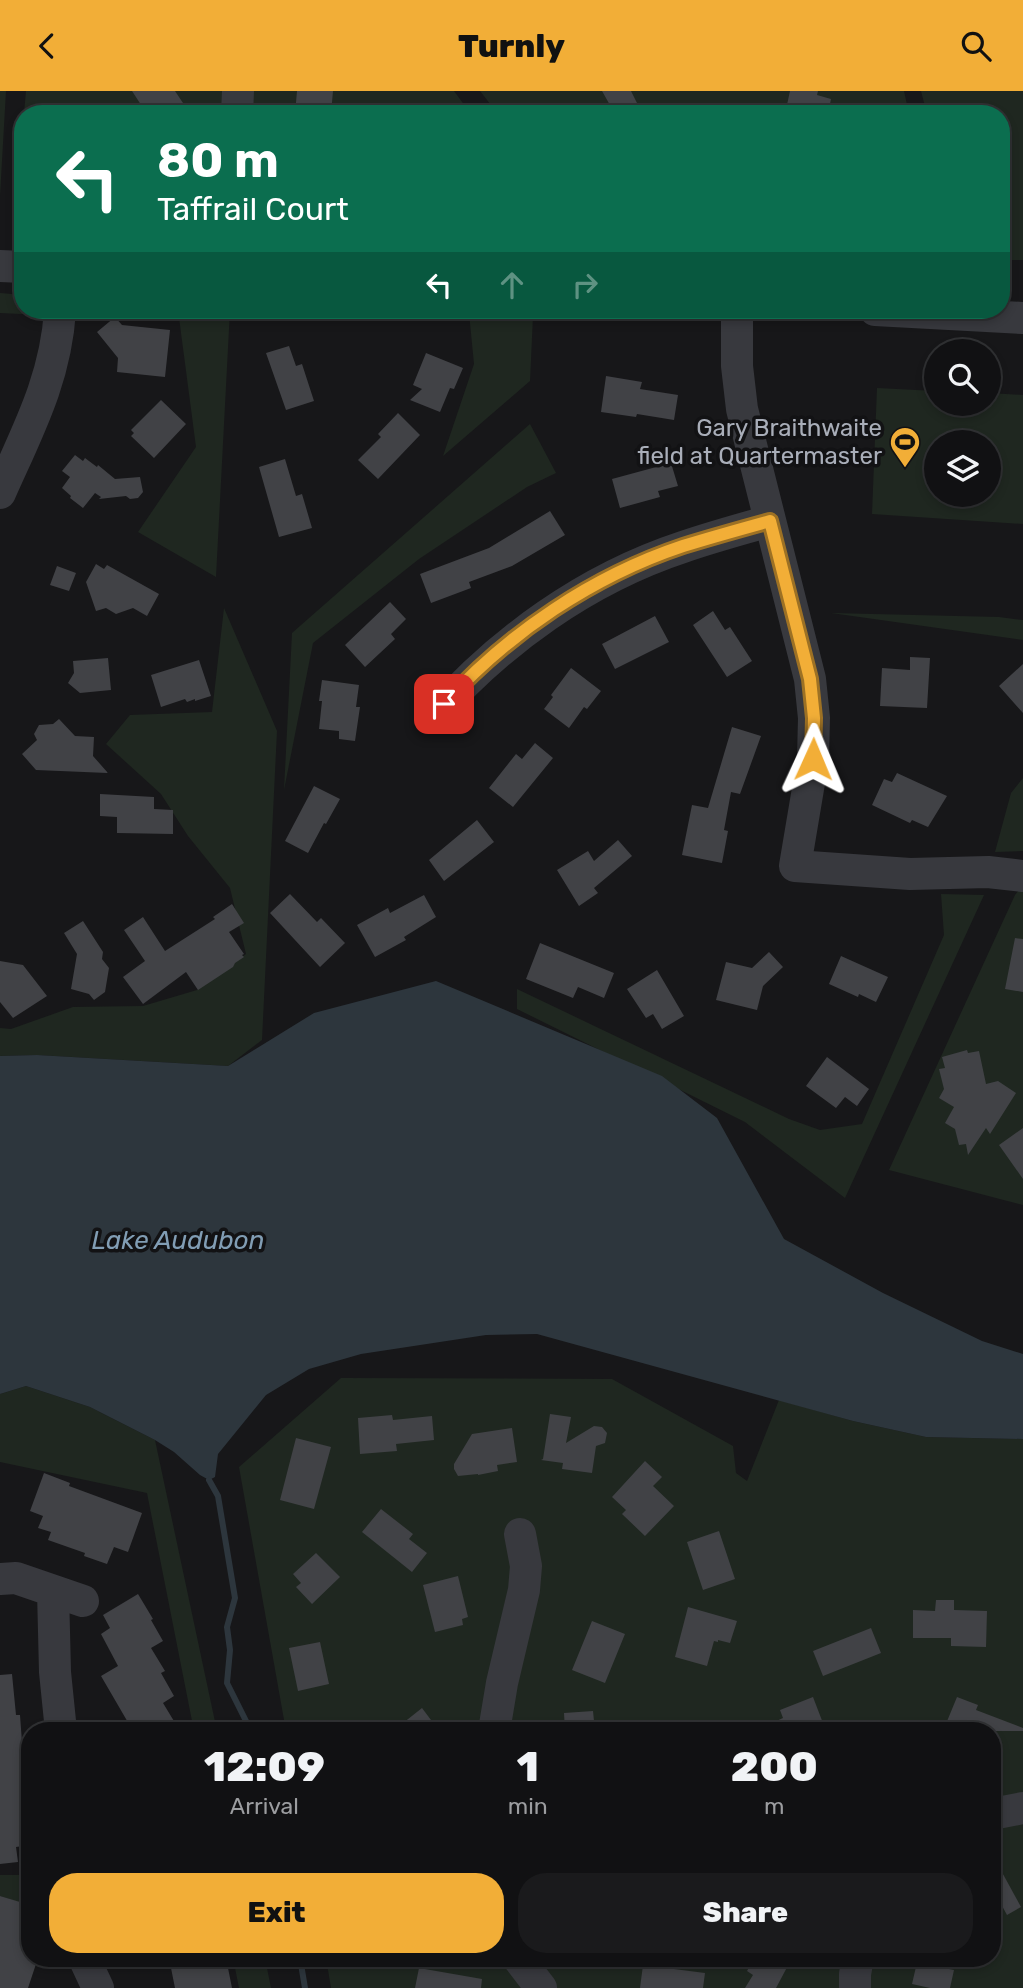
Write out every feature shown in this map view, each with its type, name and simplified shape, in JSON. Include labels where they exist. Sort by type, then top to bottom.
[{"type":"street","points":[[0,493],[46,386],[56,351],[59,319]]},
{"type":"street","points":[[737,319],[737,366],[742,409],[810,679],[814,718],[813,759],[794,866],[910,874],[988,873],[1023,876]]},
{"type":"street","points":[[433,717],[493,656],[579,594],[629,568],[682,547],[770,521]]},
{"type":"street","points":[[496,1722],[524,1590],[526,1566],[520,1534]]},
{"type":"street","points":[[0,1579],[16,1578],[83,1601]]},
{"type":"street","points":[[53,1591],[55,1672],[60,1722]]},
{"type":"street","points":[[1001,1812],[1023,1808]]},
{"type":"street","points":[[88,1967],[98,1988]]},
{"type":"street","points":[[525,1967],[541,1988]]},
{"type":"street","points":[[855,1988],[857,1967]]},
{"type":"shaded area","points":[[0,91],[6,91],[0,196]]},
{"type":"shaded area","points":[[26,91],[454,91],[464,105],[25,105]]},
{"type":"shaded area","points":[[480,91],[904,91],[907,105],[491,105]]},
{"type":"shaded area","points":[[921,91],[1023,91],[1023,260],[1010,260],[1010,105],[925,105]]},
{"type":"shaded area","points":[[0,293],[14,294],[14,314],[0,313]]},
{"type":"shaded area","points":[[179,319],[230,319],[216,577],[138,532],[196,447]]},
{"type":"shaded area","points":[[470,319],[533,319],[530,381],[443,456],[474,364]]},
{"type":"shaded area","name":"Gary Braithwaite field at Quartermaster","points":[[877,388],[924,390],[924,416],[1001,416],[1001,394],[1023,395],[1023,524],[872,514]]},
{"type":"shaded area","points":[[530,424],[556,473],[527,487],[419,559],[313,643],[284,790],[292,633]]},
{"type":"shaded area","points":[[224,608],[277,731],[262,1040],[228,1066],[37,1055],[0,1056],[0,1028],[11,1029],[73,1007],[143,1006],[197,990],[246,954],[230,888],[188,836],[161,794],[106,744],[130,715],[212,712]]},
{"type":"shaded area","points":[[831,613],[999,617],[1023,620],[1023,640]]},
{"type":"shaded area","points":[[1023,778],[1023,851],[995,852],[1011,793]]},
{"type":"shaded area","points":[[1023,885],[1023,1205],[889,1170],[1015,895]]},
{"type":"shaded area","points":[[941,894],[984,895],[845,1198],[745,1122],[517,1009],[517,989],[789,1119],[820,1130],[862,1124],[944,935]]},
{"type":"shaded area","points":[[341,1378],[612,1379],[733,1446],[736,1473],[747,1481],[779,1400],[853,1421],[926,1437],[1023,1439],[1023,1988],[331,1988],[328,1967],[1001,1967],[1001,1722],[284,1722],[239,1467]]},
{"type":"shaded area","points":[[26,1386],[90,1407],[155,1440],[215,1722],[192,1722],[147,1493],[0,1462],[0,1394]]},
{"type":"shaded area","points":[[0,1875],[21,1875],[21,1903],[0,1896]]},
{"type":"shaded area","points":[[235,1967],[267,1967],[271,1988],[239,1988]]},
{"type":"water","name":"Lake Audubon","points":[[436,981],[662,1076],[717,1118],[784,1239],[883,1293],[982,1341],[1023,1354],[1023,1439],[926,1437],[853,1421],[537,1334],[486,1335],[361,1354],[309,1369],[266,1395],[218,1454],[215,1477],[209,1480],[155,1440],[90,1407],[26,1386],[0,1394],[0,1056],[37,1055],[228,1066],[314,1013]]},
{"type":"building","points":[[132,91],[175,91],[183,103],[180,105],[141,105]]},
{"type":"building","points":[[297,91],[333,91],[332,105],[296,105]]},
{"type":"building","points":[[602,91],[631,91],[637,103],[634,105],[610,105]]},
{"type":"building","points":[[790,91],[818,91],[817,95],[831,99],[830,105],[787,105]]},
{"type":"building","points":[[113,319],[117,319],[122,325],[170,330],[165,377],[117,372],[118,358],[97,332]]},
{"type":"building","points":[[289,346],[296,366],[302,364],[314,401],[286,410],[266,353]]},
{"type":"building","points":[[426,353],[463,368],[454,389],[450,388],[440,412],[410,400],[422,389],[413,385]]},
{"type":"building","points":[[606,376],[642,382],[640,389],[678,395],[674,420],[601,412]]},
{"type":"building","points":[[161,400],[186,424],[154,458],[131,436],[134,433],[131,430]]},
{"type":"building","points":[[398,413],[420,435],[378,479],[358,460],[381,437],[378,434]]},
{"type":"building","points":[[75,455],[83,461],[85,458],[97,467],[98,465],[115,479],[140,477],[143,492],[138,498],[130,499],[126,496],[99,499],[101,497],[95,493],[83,508],[62,488],[70,477],[62,471]]},
{"type":"building","points":[[285,459],[296,496],[302,494],[312,528],[279,537],[259,467]]},
{"type":"building","points":[[671,463],[678,486],[658,491],[660,497],[620,508],[612,479]]},
{"type":"building","points":[[550,511],[565,535],[512,566],[469,582],[471,588],[431,603],[420,574],[489,548]]},
{"type":"building","points":[[96,564],[104,569],[107,565],[159,594],[147,616],[133,608],[116,614],[106,608],[96,611],[86,582]]},
{"type":"building","points":[[57,566],[76,573],[69,591],[50,585]]},
{"type":"building","points":[[390,602],[406,619],[391,634],[395,639],[365,667],[345,645]]},
{"type":"building","points":[[713,611],[725,630],[730,627],[752,661],[727,677],[693,625]]},
{"type":"building","points":[[655,616],[669,642],[615,669],[602,644]]},
{"type":"building","points":[[910,657],[930,658],[927,708],[880,706],[882,668],[910,670]]},
{"type":"building","points":[[108,658],[111,690],[80,693],[68,683],[74,673],[73,661]]},
{"type":"building","points":[[199,660],[211,696],[187,702],[185,699],[161,707],[151,675]]},
{"type":"building","points":[[1023,664],[1023,713],[999,686]]},
{"type":"building","points":[[571,668],[601,691],[587,709],[584,707],[569,728],[544,709]]},
{"type":"building","points":[[322,680],[359,685],[356,707],[360,707],[355,741],[339,739],[339,731],[319,729]]},
{"type":"building","points":[[59,719],[75,736],[94,737],[93,756],[108,773],[36,770],[22,754],[37,740],[34,734],[39,725],[53,724]]},
{"type":"building","points":[[732,727],[761,736],[740,794],[731,792],[724,830],[728,831],[722,863],[682,855],[692,805],[708,808]]},
{"type":"building","points":[[535,743],[553,758],[513,807],[489,788],[516,754],[522,759]]},
{"type":"building","points":[[897,773],[947,796],[928,827],[912,820],[910,823],[872,805],[884,779],[892,782]]},
{"type":"building","points":[[314,786],[340,799],[308,853],[285,841]]},
{"type":"building","points":[[100,794],[154,797],[154,809],[173,810],[173,834],[117,833],[117,817],[100,816]]},
{"type":"building","points":[[477,820],[494,842],[444,881],[429,860]]},
{"type":"building","points":[[618,840],[632,856],[594,888],[598,893],[579,906],[557,870],[588,851],[594,861]]},
{"type":"building","points":[[290,894],[317,922],[321,918],[345,943],[320,967],[270,913]]},
{"type":"building","points":[[424,895],[436,917],[404,937],[406,940],[375,957],[357,925],[388,908],[390,913]]},
{"type":"building","points":[[232,904],[244,923],[229,932],[244,957],[198,990],[186,972],[143,1004],[123,977],[145,961],[124,930],[143,917],[165,951],[215,919],[213,917]]},
{"type":"building","points":[[83,921],[103,952],[102,959],[109,968],[105,992],[94,1000],[89,994],[71,989],[77,954],[64,933]]},
{"type":"building","points":[[1015,938],[1023,939],[1023,992],[1005,989]]},
{"type":"building","points":[[540,943],[614,973],[604,998],[578,987],[573,998],[526,979]]},
{"type":"building","points":[[769,952],[783,967],[763,986],[757,1010],[716,1000],[726,962],[752,968]]},
{"type":"building","points":[[841,956],[888,977],[876,1002],[829,984]]},
{"type":"building","points":[[0,961],[23,965],[47,996],[13,1018],[0,1002]]},
{"type":"building","points":[[657,970],[684,1016],[662,1029],[653,1014],[646,1018],[627,989]]},
{"type":"building","points":[[967,1050],[968,1053],[979,1051],[986,1084],[998,1081],[1016,1093],[990,1134],[986,1128],[968,1155],[966,1144],[959,1145],[955,1129],[945,1123],[954,1107],[939,1098],[944,1089],[939,1069],[945,1068],[942,1057]]},
{"type":"building","points":[[827,1057],[869,1089],[857,1106],[845,1097],[836,1108],[806,1086]]},
{"type":"building","points":[[1023,1128],[1023,1179],[999,1145]]},
{"type":"building","points":[[550,1414],[571,1417],[566,1443],[594,1426],[602,1427],[607,1433],[605,1443],[596,1446],[592,1473],[562,1469],[563,1463],[541,1460]]},
{"type":"building","points":[[392,1415],[393,1420],[432,1416],[434,1440],[396,1444],[397,1451],[360,1454],[358,1418]]},
{"type":"building","points":[[512,1428],[517,1462],[497,1465],[498,1471],[458,1476],[454,1464],[472,1434]]},
{"type":"building","points":[[296,1438],[331,1447],[314,1509],[280,1500]]},
{"type":"building","points":[[645,1461],[662,1477],[653,1486],[674,1506],[645,1536],[622,1514],[626,1510],[612,1497]]},
{"type":"building","points":[[44,1473],[70,1483],[69,1486],[142,1513],[128,1552],[114,1547],[107,1564],[48,1540],[51,1532],[38,1528],[43,1516],[30,1511]]},
{"type":"building","points":[[381,1509],[413,1534],[409,1539],[427,1553],[412,1572],[362,1532]]},
{"type":"building","points":[[719,1531],[735,1579],[703,1590],[687,1542]]},
{"type":"building","points":[[316,1553],[340,1577],[312,1604],[296,1587],[301,1583],[293,1574]]},
{"type":"building","points":[[458,1576],[468,1617],[462,1619],[463,1625],[435,1632],[423,1585]]},
{"type":"building","points":[[138,1594],[163,1641],[151,1648],[165,1671],[161,1673],[174,1696],[163,1703],[175,1722],[128,1722],[101,1676],[118,1666],[101,1634],[110,1628],[103,1615]]},
{"type":"building","points":[[936,1600],[954,1600],[954,1610],[987,1611],[986,1647],[951,1646],[951,1638],[913,1638],[913,1610],[935,1611]]},
{"type":"building","points":[[688,1607],[737,1621],[730,1643],[714,1641],[707,1666],[675,1657]]},
{"type":"building","points":[[592,1621],[625,1634],[605,1683],[572,1670]]},
{"type":"building","points":[[871,1628],[881,1653],[823,1676],[813,1651]]},
{"type":"building","points":[[320,1642],[329,1684],[298,1691],[289,1648]]},
{"type":"building","points":[[12,1674],[16,1715],[20,1715],[21,1846],[16,1847],[18,1862],[0,1864],[0,1675]]},
{"type":"building","points":[[813,1697],[823,1722],[774,1722],[783,1718],[780,1710]]},
{"type":"building","points":[[957,1697],[978,1705],[976,1710],[1023,1728],[1023,1731],[1001,1731],[1001,1722],[947,1722]]},
{"type":"building","points":[[422,1708],[432,1722],[404,1722]]},
{"type":"building","points":[[593,1711],[594,1722],[564,1722],[564,1713]]},
{"type":"building","points":[[1001,1870],[1021,1907],[1007,1915],[1001,1904]]},
{"type":"building","points":[[0,1896],[21,1902],[21,1967],[35,1967],[28,1988],[0,1988]]},
{"type":"building","points":[[171,1967],[228,1967],[232,1988],[175,1988]]},
{"type":"building","points":[[643,1967],[705,1973],[703,1988],[640,1988]]},
{"type":"building","points":[[749,1967],[787,1967],[776,1988],[745,1988],[753,1975],[747,1971]]},
{"type":"building","points":[[916,1967],[949,1967],[954,1970],[950,1988],[912,1984]]},
{"type":"building","points":[[419,1968],[482,1979],[481,1988],[415,1988]]},
{"type":"waterway","points":[[209,1480],[218,1496],[235,1598],[227,1627],[230,1650],[227,1683],[246,1722]]},
{"type":"waterway","points":[[302,1967],[305,1988]]},
{"type":"place","name":"Gary Braithwaite field at Quartermaster","points":[[905,469]]},
{"type":"route","points":[[444,704],[493,656],[579,594],[629,568],[682,547],[770,521],[810,679],[814,718],[813,759]]}]
